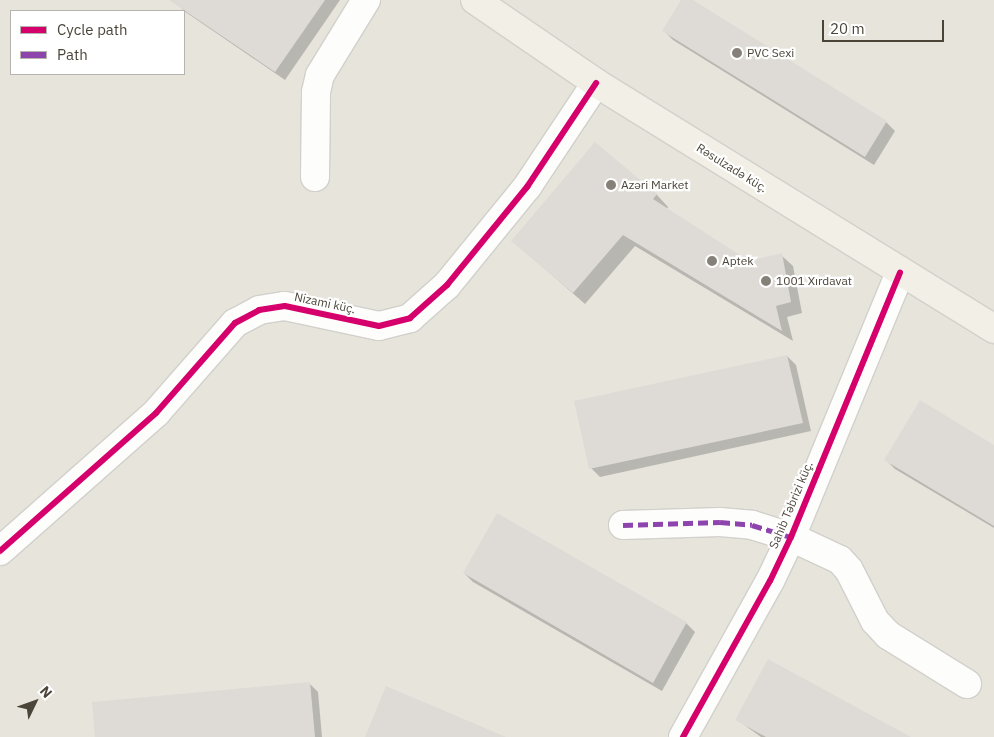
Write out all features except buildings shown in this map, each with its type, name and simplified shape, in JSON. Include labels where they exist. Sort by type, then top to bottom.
[{"type":"main road","name":"Rəsulzadə küç.","points":[[475,0],[596,83],[900,273],[994,329]]},
{"type":"street","points":[[315,177],[316,92],[320,75],[366,0]]},
{"type":"street","name":"Nizami küç.","points":[[0,551],[156,412],[235,322],[259,310],[285,306],[379,326],[410,318],[447,285],[527,187],[596,83]]},
{"type":"street","name":"Sahib Təbrizi küç.","points":[[683,737],[770,581],[791,537],[900,273]]},
{"type":"street","points":[[623,525],[720,522],[752,525],[791,537],[840,560],[849,570],[875,621],[888,635],[968,684]]},
{"type":"shaded area","points":[[0,0],[994,0],[994,737],[0,737]]},
{"type":"marked path","points":[[623,525],[720,522],[752,525],[791,537]]},
{"type":"cycle path","points":[[0,551],[156,413],[235,323],[259,310],[285,306],[379,326],[410,318],[447,285],[527,187],[596,83]]},
{"type":"cycle path","points":[[683,737],[770,581],[791,537],[900,273]]},
{"type":"place","name":"PVC Sexi","points":[[737,53]]},
{"type":"place","name":"Azəri Market","points":[[611,185]]},
{"type":"place","name":"Aptek","points":[[712,261]]},
{"type":"place","name":"1001 Xırdavat","points":[[766,281]]}]
